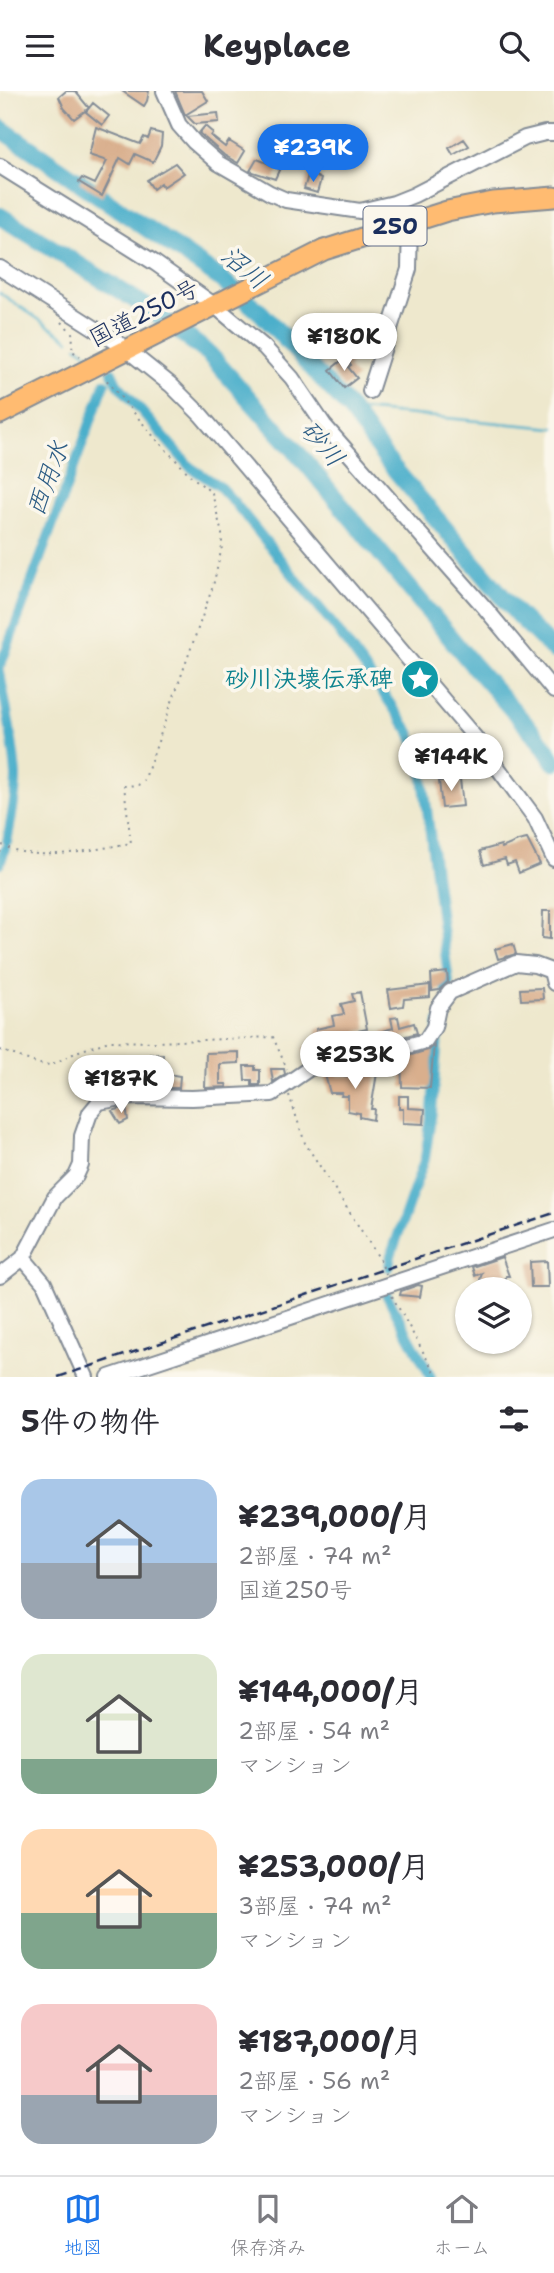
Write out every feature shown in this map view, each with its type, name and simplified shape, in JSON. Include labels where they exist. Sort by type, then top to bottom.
[{"type":"highway","name":"国道250号","points":[[0,414],[324,250],[447,211],[493,202],[554,197]]},
{"type":"street","points":[[164,91],[179,125],[218,163],[286,200],[360,211],[394,204],[525,138],[554,133]]},
{"type":"street","points":[[0,166],[216,304],[264,347],[292,378],[324,425],[554,691]]},
{"type":"street","points":[[360,211],[368,235]]},
{"type":"street","points":[[370,391],[409,269],[410,221]]},
{"type":"street","points":[[0,268],[128,350],[171,385],[201,415],[478,741],[535,818],[554,859]]},
{"type":"street","points":[[0,1276],[23,1258],[55,1197],[76,1176],[81,1165],[82,1136],[90,1113],[99,1102],[128,1097],[192,1098],[272,1094],[319,1065],[372,1056],[425,1041],[434,1027],[438,1008],[450,992],[501,968],[516,963],[535,965],[551,971],[554,983]]},
{"type":"street","points":[[108,1377],[554,1230]]},
{"type":"street","points":[[23,1258],[44,1283],[86,1377]]},
{"type":"path","points":[[56,317],[73,334],[72,351],[86,360]]},
{"type":"path","points":[[0,853],[3,845],[39,854],[131,843],[124,786],[138,785],[144,781],[213,586],[222,547],[222,534],[212,493],[173,457],[101,374]]},
{"type":"path","points":[[0,1050],[51,1065],[79,1051],[109,1041],[155,1042],[273,1037],[287,1069],[300,1132],[305,1143],[379,1258],[390,1284],[391,1295],[438,1377]]},
{"type":"building","points":[[66,91],[75,91],[89,108],[74,119],[59,97]]},
{"type":"building","points":[[122,91],[149,91],[144,106]]},
{"type":"building","points":[[175,91],[202,91],[208,101],[185,115]]},
{"type":"building","points":[[93,103],[109,116],[102,125],[86,112]]},
{"type":"building","points":[[218,113],[219,122],[195,124],[187,116]]},
{"type":"building","points":[[205,126],[213,133],[211,136],[225,147],[229,141],[245,151],[238,163],[224,155],[199,133]]},
{"type":"building","points":[[96,127],[140,144],[144,137],[148,139],[151,131],[162,134],[161,146],[153,162],[135,154],[130,164],[120,158],[102,196],[79,182],[82,178],[95,184],[107,161],[89,155]]},
{"type":"building","points":[[464,139],[469,146],[453,155],[449,148]]},
{"type":"building","points":[[257,159],[280,168],[275,179],[250,171]]},
{"type":"building","points":[[175,163],[184,173],[163,187],[161,183],[153,189],[147,180]]},
{"type":"building","points":[[308,175],[321,179],[317,193],[304,189]]},
{"type":"building","points":[[346,357],[351,365],[348,367],[357,378],[344,388],[330,370]]},
{"type":"building","points":[[460,779],[463,806],[442,808],[439,781]]},
{"type":"building","points":[[527,839],[540,864],[519,873],[515,862],[507,865],[505,859],[484,865],[480,851],[501,845],[502,848]]},
{"type":"building","points":[[543,911],[550,911],[550,939],[542,938]]},
{"type":"building","points":[[513,944],[516,954],[498,959],[495,949]]},
{"type":"building","points":[[447,972],[448,982],[439,990],[432,991],[431,974]]},
{"type":"building","points":[[430,985],[430,997],[404,999],[403,1006],[391,1008],[388,990]]},
{"type":"building","points":[[542,988],[543,999],[521,1000],[520,989]]},
{"type":"building","points":[[360,992],[367,1029],[358,1031],[362,1048],[340,1052],[335,1037],[318,1042],[316,1029],[334,1025],[332,1016],[344,1014],[341,1004],[354,1001],[352,994]]},
{"type":"building","points":[[398,1017],[400,1027],[414,1023],[417,1033],[378,1044],[376,1038],[385,1036],[383,1031],[393,1028],[391,1018]]},
{"type":"building","points":[[320,1043],[323,1056],[306,1059],[303,1048]]},
{"type":"building","points":[[434,1045],[430,1088],[402,1087],[401,1058],[428,1050]]},
{"type":"building","points":[[239,1052],[239,1063],[220,1064],[220,1084],[226,1084],[227,1087],[205,1088],[206,1053]]},
{"type":"building","points":[[163,1054],[162,1073],[180,1076],[179,1088],[138,1088],[139,1080],[122,1080],[123,1088],[110,1090],[107,1070],[100,1070],[100,1057],[112,1057],[118,1062],[118,1066],[138,1065],[138,1056]]},
{"type":"building","points":[[244,1066],[255,1066],[255,1070],[260,1070],[260,1085],[252,1085],[252,1080],[245,1080]]},
{"type":"building","points":[[361,1068],[360,1071],[377,1073],[371,1109],[374,1109],[373,1120],[348,1111],[348,1096],[330,1093],[325,1075],[338,1072],[338,1076],[352,1076],[353,1069]]},
{"type":"building","points":[[271,1069],[284,1069],[285,1074],[273,1082]]},
{"type":"building","points":[[399,1096],[408,1096],[408,1108],[425,1109],[424,1124],[403,1123]]},
{"type":"building","points":[[126,1107],[128,1120],[120,1124],[112,1111]]},
{"type":"building","points":[[502,1257],[509,1276],[481,1277],[482,1273],[475,1276],[472,1267]]},
{"type":"building","points":[[547,1261],[548,1287],[532,1287],[530,1262]]},
{"type":"building","points":[[422,1286],[420,1297],[400,1295],[401,1291]]},
{"type":"waterway","name":"沼川","points":[[0,128],[221,279],[261,313],[350,409],[386,459],[518,615],[554,650]]},
{"type":"waterway","name":"砂川","points":[[0,216],[150,309],[208,353],[302,458],[472,664],[542,743],[554,762]]},
{"type":"waterway","points":[[0,293],[69,340]]},
{"type":"waterway","points":[[77,346],[92,357]]},
{"type":"waterway","points":[[112,372],[117,383],[190,467],[219,486],[234,502],[335,627],[410,732],[421,761],[449,984],[446,990]]},
{"type":"waterway","name":"西用水","points":[[0,667],[105,383]]},
{"type":"waterway","points":[[350,409],[554,428]]},
{"type":"waterway","name":"西用水","points":[[0,673],[16,776],[7,842]]},
{"type":"waterway","name":"西用水","points":[[0,864],[5,849]]},
{"type":"waterway","points":[[389,1267],[425,1158],[432,1111],[439,1022]]},
{"type":"waterway","points":[[386,1290],[431,1377]]},
{"type":"railway","points":[[58,1377],[554,1213]]},
{"type":"place","name":"砂川決壊伝承碑","points":[[420,679]]}]
